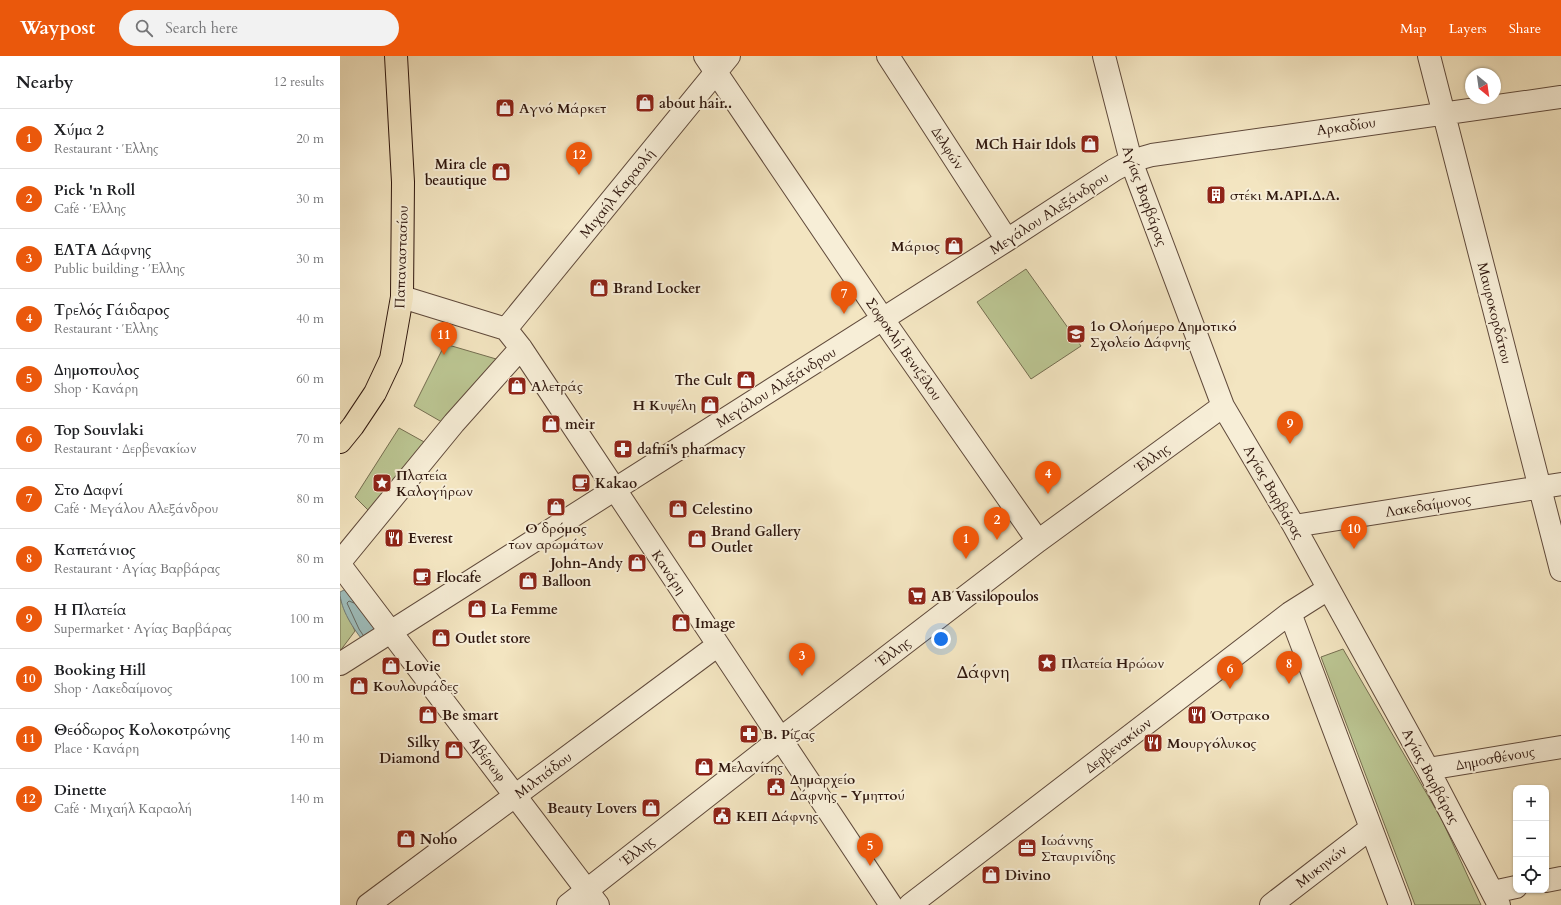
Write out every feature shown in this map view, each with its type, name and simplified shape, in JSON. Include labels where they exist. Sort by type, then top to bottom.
[{"type":"main road","name":"Παπαναστασίου","points":[[340,442],[354,426],[375,393],[391,359],[402,296],[403,182],[396,56]]},
{"type":"street","name":"Δελφών","points":[[888,56],[1007,240]]},
{"type":"street","name":"Αγίας Βαρβάρας","points":[[1104,56],[1131,161],[1223,406],[1294,526],[1428,770],[1496,899]]},
{"type":"street","name":"Μαυροκορδάτου","points":[[1429,56],[1561,570]]},
{"type":"street","name":"Σοφοκλή Βενιζέλου","points":[[717,61],[883,319],[1038,542]]},
{"type":"street","name":"Μιχαήλ Καραολή","points":[[506,329],[717,61]]},
{"type":"street","name":"Αρκαδίου","points":[[1131,161],[1152,155],[1443,112],[1561,97]]},
{"type":"street","name":"Μεγάλου Αλεξάνδρου","points":[[340,664],[1007,240],[1114,170],[1131,161]]},
{"type":"street","points":[[402,296],[506,329]]},
{"type":"street","name":"Κανάρη","points":[[506,329],[521,348],[891,905]]},
{"type":"street","points":[[340,562],[454,423],[521,348]]},
{"type":"street","name":"Έλλης","points":[[568,905],[592,898],[780,739],[1038,542],[1223,406]]},
{"type":"street","name":"Λακεδαίμονος","points":[[1294,526],[1561,484]]},
{"type":"street","name":"Αβέρωφ","points":[[340,565],[592,898]]},
{"type":"street","name":"Δερβενακίων","points":[[910,905],[1290,612],[1328,589]]},
{"type":"street","points":[[1290,612],[1400,905]]},
{"type":"street","name":"Μιλτιάδου","points":[[368,905],[718,645]]},
{"type":"street","name":"Δημοσθένους","points":[[1428,770],[1561,747]]},
{"type":"street","name":"Μυκηνών","points":[[1271,905],[1371,828]]},
{"type":"street","points":[[1549,880],[1561,878]]},
{"type":"street","points":[[1496,899],[1513,889]]},
{"type":"green space","points":[[1026,269],[1081,346],[1031,379],[977,302]]},
{"type":"green space","points":[[445,344],[503,361],[447,425],[414,406]]},
{"type":"green space","points":[[399,428],[426,443],[369,511],[355,497]]},
{"type":"green space","points":[[340,598],[355,631],[340,651]]},
{"type":"green space","points":[[1343,649],[1442,820],[1481,905],[1415,905],[1321,657]]},
{"type":"water","points":[[346,589],[383,631],[365,643],[352,626],[342,605],[340,592]]},
{"type":"place","name":"about hair..","points":[[645,103]]},
{"type":"place","name":"Αγνό Μάρκετ","points":[[505,108]]},
{"type":"place","name":"MCh Hair Idols","points":[[1090,144]]},
{"type":"place","name":"Mira cle beautique","points":[[501,172]]},
{"type":"place","name":"Dinette","points":[[579,175]]},
{"type":"place","name":"στέκι Μ.ΑΡΙ.Δ.Α.","points":[[1216,195]]},
{"type":"place","name":"Μάριος","points":[[954,246]]},
{"type":"place","name":"Brand Locker","points":[[599,288]]},
{"type":"place","name":"Στο Δαφνί","points":[[844,314]]},
{"type":"place","name":"1ο Ολοήμερο Δημοτικό Σχολείο Δάφνης","points":[[1076,334]]},
{"type":"place","name":"Θεόδωρος Κολοκοτρώνης","points":[[444,355]]},
{"type":"place","name":"The Cult","points":[[746,380]]},
{"type":"place","name":"Αλετράς","points":[[517,386]]},
{"type":"place","name":"Η Κυψέλη","points":[[710,405]]},
{"type":"place","name":"meir","points":[[551,424]]},
{"type":"place","name":"Η Πλατεία","points":[[1290,444]]},
{"type":"place","name":"dafni's pharmacy","points":[[623,449]]},
{"type":"place","name":"Πλατεία Καλογήρων","points":[[382,483]]},
{"type":"place","name":"Kakao","points":[[581,483]]},
{"type":"place","name":"Τρελός Γάιδαρος","points":[[1048,494]]},
{"type":"place","name":"Ο δρόμος των αρωμάτων","points":[[556,507]]},
{"type":"place","name":"Celestino","points":[[678,509]]},
{"type":"place","name":"Everest","points":[[394,538]]},
{"type":"place","name":"Brand Gallery Outlet","points":[[697,539]]},
{"type":"place","name":"Pick 'n Roll","points":[[997,540]]},
{"type":"place","name":"Booking Hill","points":[[1354,549]]},
{"type":"place","name":"Χύμα 2","points":[[966,559]]},
{"type":"place","name":"John-Andy","points":[[637,563]]},
{"type":"place","name":"Flocafe","points":[[422,577]]},
{"type":"place","name":"Balloon","points":[[528,581]]},
{"type":"place","name":"AB Vassilopoulos","points":[[917,596]]},
{"type":"place","name":"La Femme","points":[[477,609]]},
{"type":"place","name":"Image","points":[[681,623]]},
{"type":"place","name":"Outlet store","points":[[441,638]]},
{"type":"place","name":"Πλατεία Ηρώων","points":[[1047,663]]},
{"type":"place","name":"Lovie","points":[[391,666]]},
{"type":"place","name":"ΕΛΤΑ Δάφνης","points":[[802,676]]},
{"type":"place","name":"Καπετάνιος","points":[[1289,684]]},
{"type":"place","name":"Κουλουράδες","points":[[359,686]]},
{"type":"place","name":"Top Souvlaki","points":[[1230,689]]},
{"type":"place","name":"Be smart","points":[[428,715]]},
{"type":"place","name":"Όστρακο","points":[[1197,715]]},
{"type":"place","name":"Β. Ρίζας","points":[[749,734]]},
{"type":"place","name":"Μουργόλυκος","points":[[1153,743]]},
{"type":"place","name":"Silky Diamond","points":[[454,750]]},
{"type":"place","name":"Μελανίτης","points":[[704,767]]},
{"type":"place","name":"Δημαρχείο Δάφνης - Υμηττού","points":[[776,787]]},
{"type":"place","name":"Beauty Lovers","points":[[651,808]]},
{"type":"place","name":"ΚΕΠ Δάφνης","points":[[722,816]]},
{"type":"place","name":"Noho","points":[[406,839]]},
{"type":"place","name":"Ιωάννης Σταυρινίδης","points":[[1027,848]]},
{"type":"place","name":"Δημοπουλος","points":[[870,866]]},
{"type":"place","name":"Divino","points":[[991,875]]},
{"type":"district","name":"Δάφνη","points":[[983,672]]}]
